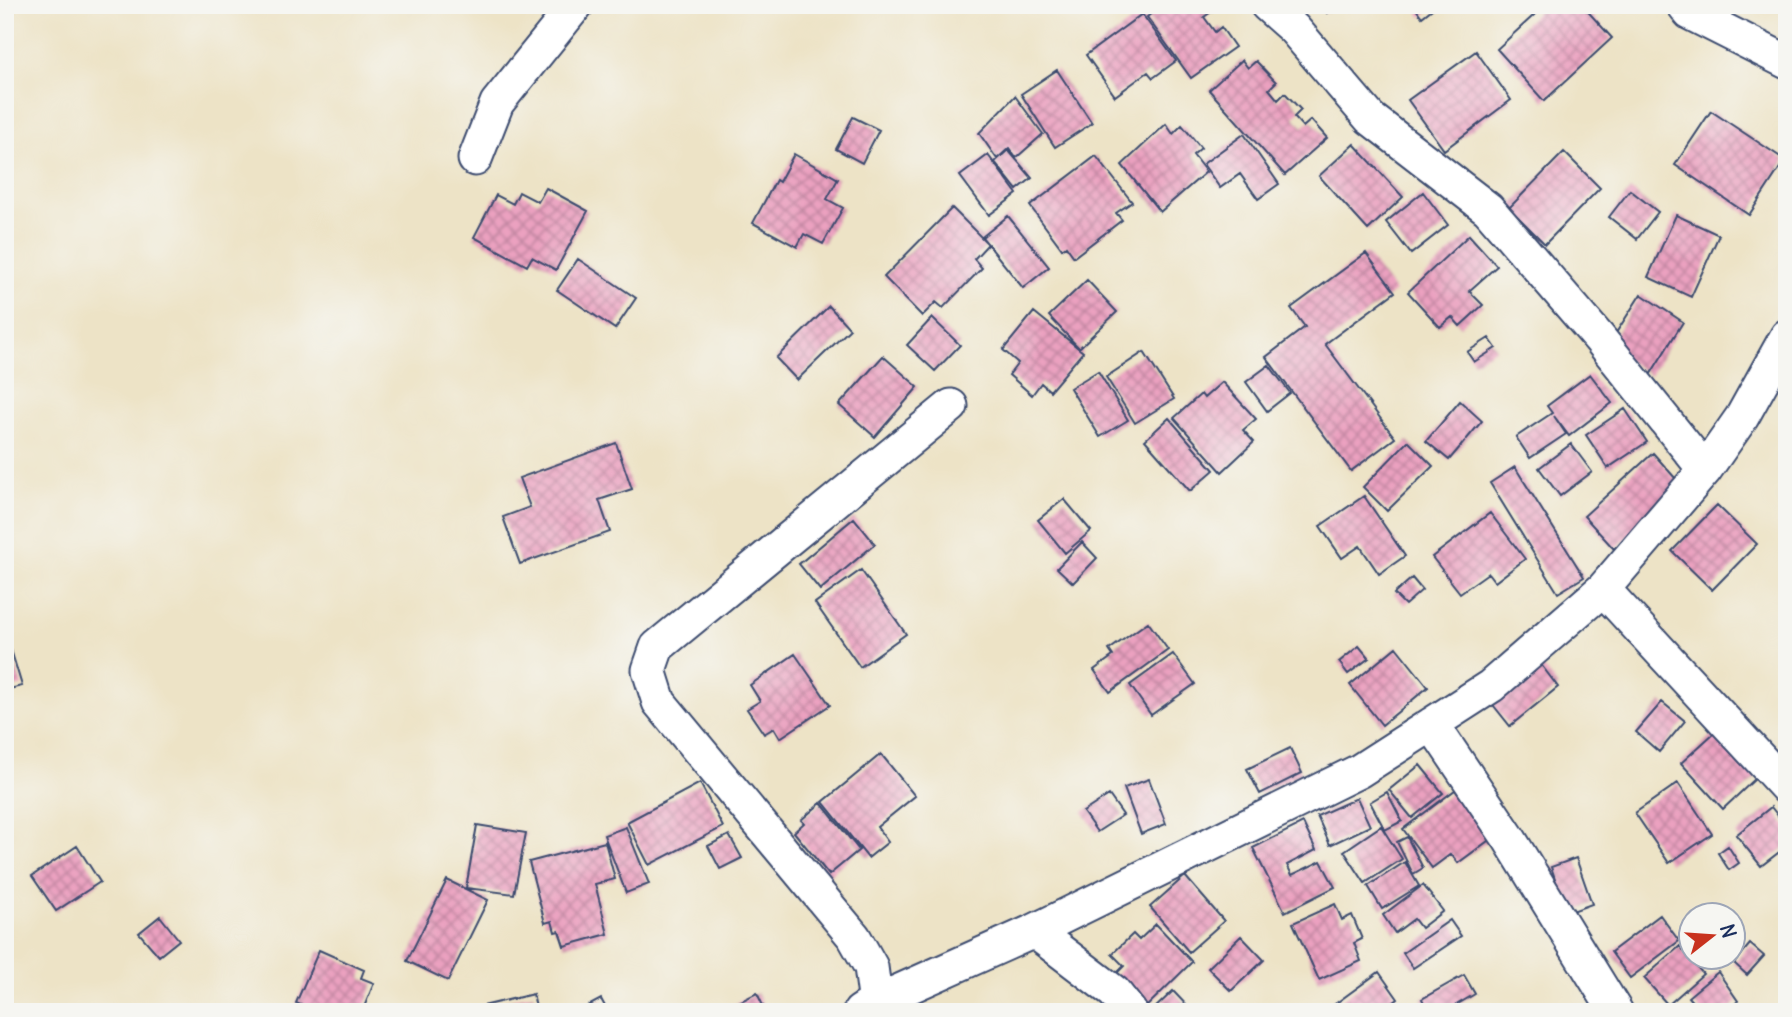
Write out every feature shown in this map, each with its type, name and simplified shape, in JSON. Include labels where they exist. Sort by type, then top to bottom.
[{"type":"street","points":[[475,159],[497,103],[576,5]]},
{"type":"street","points":[[1267,5],[1294,29],[1370,118],[1488,209],[1599,338],[1706,470]]},
{"type":"street","points":[[1684,5],[1690,12],[1787,62]]},
{"type":"street","points":[[951,406],[657,647],[649,670],[659,702],[854,937],[871,967],[871,1009],[1359,771],[1491,685],[1602,589],[1706,470],[1742,417],[1787,336]]},
{"type":"street","points":[[1602,589],[1787,788]]},
{"type":"street","points":[[1432,724],[1510,840],[1616,1012]]},
{"type":"street","points":[[1034,931],[1114,992],[1130,1012]]},
{"type":"building","points":[[1162,5],[1205,5],[1211,12],[1204,17],[1215,32],[1221,27],[1235,47],[1191,78],[1147,17]]},
{"type":"building","points":[[1320,5],[1337,5],[1327,13]]},
{"type":"building","points":[[1413,5],[1437,5],[1422,17]]},
{"type":"building","points":[[1545,5],[1582,5],[1612,38],[1544,101],[1497,49]]},
{"type":"building","points":[[1142,14],[1176,61],[1153,78],[1148,72],[1115,96],[1086,55]]},
{"type":"building","points":[[1476,51],[1511,100],[1444,150],[1408,100]]},
{"type":"building","points":[[1242,60],[1248,68],[1256,61],[1276,82],[1269,89],[1278,100],[1285,93],[1301,110],[1294,117],[1303,127],[1311,120],[1327,138],[1285,175],[1209,90]]},
{"type":"building","points":[[1057,70],[1092,123],[1055,147],[1021,94]]},
{"type":"building","points":[[1015,96],[1043,134],[1016,158],[1009,148],[997,159],[979,133]]},
{"type":"building","points":[[1711,111],[1785,160],[1749,215],[1675,165]]},
{"type":"building","points":[[853,117],[879,130],[862,163],[836,149]]},
{"type":"building","points":[[1166,124],[1173,134],[1182,125],[1201,148],[1193,155],[1206,172],[1160,212],[1122,165]]},
{"type":"building","points":[[1244,134],[1279,184],[1258,199],[1240,174],[1220,188],[1203,164]]},
{"type":"building","points":[[1354,144],[1403,197],[1368,230],[1319,176]]},
{"type":"building","points":[[1008,150],[1032,178],[1017,190],[995,162]]},
{"type":"building","points":[[1564,152],[1600,188],[1545,244],[1509,208]]},
{"type":"building","points":[[794,154],[838,179],[827,199],[843,208],[823,244],[804,234],[797,247],[753,223],[776,180],[779,182]]},
{"type":"building","points":[[988,155],[1017,194],[989,215],[960,176]]},
{"type":"building","points":[[1096,156],[1132,202],[1116,213],[1122,220],[1074,257],[1066,246],[1062,249],[1030,206]]},
{"type":"building","points":[[546,188],[588,211],[556,270],[532,257],[527,266],[474,237],[496,195],[513,204],[519,192],[538,202]]},
{"type":"building","points":[[1630,190],[1658,212],[1637,239],[1609,217]]},
{"type":"building","points":[[1423,192],[1448,225],[1411,254],[1386,222]]},
{"type":"building","points":[[952,208],[988,244],[974,259],[982,268],[943,308],[936,302],[922,316],[884,277]]},
{"type":"building","points":[[1676,215],[1719,235],[1691,297],[1648,277]]},
{"type":"building","points":[[1008,216],[1049,267],[1023,288],[982,237]]},
{"type":"building","points":[[1469,235],[1497,266],[1469,291],[1483,305],[1460,326],[1452,317],[1440,327],[1408,292]]},
{"type":"building","points":[[1366,253],[1395,292],[1325,344],[1395,438],[1351,471],[1266,357],[1305,327],[1291,308]]},
{"type":"building","points":[[578,259],[636,298],[615,329],[557,290]]},
{"type":"building","points":[[1087,280],[1117,312],[1079,348],[1049,316]]},
{"type":"building","points":[[1641,294],[1683,322],[1650,375],[1607,347]]},
{"type":"building","points":[[829,306],[850,329],[797,380],[776,358]]},
{"type":"building","points":[[1034,312],[1083,352],[1050,391],[1041,383],[1032,395],[1009,375],[1018,363],[1003,350]]},
{"type":"building","points":[[932,318],[960,345],[935,371],[907,345]]},
{"type":"building","points":[[1489,338],[1496,348],[1474,362],[1467,352]]},
{"type":"building","points":[[1144,352],[1174,399],[1135,423],[1106,377]]},
{"type":"building","points":[[883,356],[918,387],[875,437],[839,405]]},
{"type":"building","points":[[1269,365],[1290,393],[1267,411],[1246,382]]},
{"type":"building","points":[[1098,371],[1128,420],[1100,437],[1070,388]]},
{"type":"building","points":[[1590,374],[1612,403],[1569,436],[1554,416],[1566,434],[1530,458],[1516,437],[1552,413],[1547,406]]},
{"type":"building","points":[[1222,382],[1256,419],[1243,430],[1254,442],[1222,472],[1174,418],[1201,394],[1204,398]]},
{"type":"building","points":[[1460,401],[1482,421],[1449,460],[1426,441]]},
{"type":"building","points":[[1625,409],[1647,442],[1608,468],[1586,435]]},
{"type":"building","points":[[1169,418],[1214,470],[1190,491],[1145,440]]},
{"type":"building","points":[[1408,441],[1433,466],[1387,511],[1363,487]]},
{"type":"building","points":[[616,443],[632,489],[599,500],[610,532],[520,564],[503,517],[530,507],[519,478]]},
{"type":"building","points":[[1571,444],[1592,472],[1560,496],[1539,468]]},
{"type":"building","points":[[1653,453],[1683,487],[1614,549],[1584,516]]},
{"type":"building","points":[[1515,467],[1584,577],[1558,593],[1490,483]]},
{"type":"building","points":[[1364,496],[1405,556],[1379,574],[1360,546],[1342,558],[1320,526]]},
{"type":"building","points":[[1064,499],[1091,531],[1065,553],[1038,520]]},
{"type":"building","points":[[1717,505],[1757,544],[1712,590],[1672,551]]},
{"type":"building","points":[[1490,513],[1525,559],[1495,582],[1488,573],[1460,593],[1432,557]]},
{"type":"building","points":[[854,518],[875,544],[820,590],[799,564]]},
{"type":"building","points":[[1082,542],[1097,558],[1073,583],[1057,568]]},
{"type":"building","points":[[861,570],[906,634],[860,667],[815,603]]},
{"type":"building","points":[[1412,578],[1422,590],[1405,605],[1394,594]]},
{"type":"building","points":[[1148,622],[1168,650],[1110,692],[1094,670],[1113,656],[1109,650]]},
{"type":"building","points":[[5,630],[22,686],[5,690]]},
{"type":"building","points":[[1359,646],[1369,658],[1348,674],[1339,662]]},
{"type":"building","points":[[1396,647],[1428,687],[1382,725],[1350,685]]},
{"type":"building","points":[[795,654],[830,705],[780,738],[774,728],[764,734],[747,709],[760,701],[750,685]]},
{"type":"building","points":[[1173,654],[1195,684],[1151,715],[1130,685]]},
{"type":"building","points":[[1539,662],[1558,687],[1510,726],[1490,701]]},
{"type":"building","points":[[1662,702],[1685,721],[1659,752],[1636,732]]},
{"type":"building","points":[[1714,733],[1756,778],[1723,809],[1681,763]]},
{"type":"building","points":[[1290,748],[1302,773],[1260,794],[1247,769]]},
{"type":"building","points":[[881,754],[915,796],[877,827],[888,842],[868,858],[823,802]]},
{"type":"building","points":[[1420,765],[1443,793],[1412,818],[1389,790]]},
{"type":"building","points":[[1149,779],[1166,824],[1141,834],[1124,788]]},
{"type":"building","points":[[700,783],[723,827],[649,865],[627,822]]},
{"type":"building","points":[[1678,783],[1712,834],[1669,863],[1635,813]]},
{"type":"building","points":[[1455,790],[1492,838],[1458,863],[1451,854],[1432,868],[1403,829]]},
{"type":"building","points":[[1387,792],[1402,821],[1385,830],[1370,802]]},
{"type":"building","points":[[1109,795],[1123,815],[1097,832],[1083,812]]},
{"type":"building","points":[[1357,798],[1370,826],[1330,845],[1317,816]]},
{"type":"building","points":[[821,803],[859,850],[829,875],[794,832],[804,823],[801,820]]},
{"type":"building","points":[[1771,807],[1787,827],[1787,846],[1761,866],[1736,835]]},
{"type":"building","points":[[1303,823],[1316,850],[1287,865],[1292,875],[1321,861],[1335,887],[1285,912],[1253,848]]},
{"type":"building","points":[[477,825],[526,833],[514,894],[466,888]]},
{"type":"building","points":[[1381,826],[1402,859],[1365,883],[1344,851]]},
{"type":"building","points":[[626,827],[649,884],[626,893],[604,835]]},
{"type":"building","points":[[729,835],[742,858],[720,869],[708,846]]},
{"type":"building","points":[[1407,837],[1423,868],[1413,874],[1397,842]]},
{"type":"building","points":[[605,842],[615,879],[595,884],[608,934],[564,946],[552,921],[545,923],[529,862]]},
{"type":"building","points":[[77,846],[100,882],[56,911],[32,876]]},
{"type":"building","points":[[1728,846],[1739,863],[1729,870],[1718,853]]},
{"type":"building","points":[[1576,858],[1592,904],[1567,913],[1551,867]]},
{"type":"building","points":[[1405,862],[1419,886],[1382,909],[1368,886]]},
{"type":"building","points":[[1185,876],[1224,921],[1189,952],[1150,907]]},
{"type":"building","points":[[447,880],[488,900],[448,981],[407,961]]},
{"type":"building","points":[[1423,885],[1443,911],[1421,928],[1414,919],[1395,933],[1383,915]]},
{"type":"building","points":[[1335,904],[1342,920],[1352,915],[1362,939],[1354,943],[1361,961],[1319,980],[1293,923]]},
{"type":"building","points":[[1660,915],[1676,937],[1676,943],[1630,978],[1611,952]]},
{"type":"building","points":[[160,916],[179,940],[159,956],[139,933]]},
{"type":"building","points":[[1450,920],[1461,936],[1413,968],[1403,953]]},
{"type":"building","points":[[1156,924],[1192,962],[1141,1012],[1109,981],[1124,966],[1112,954],[1133,934],[1139,940]]},
{"type":"building","points":[[1241,936],[1264,960],[1231,991],[1208,968]]},
{"type":"building","points":[[1750,944],[1764,956],[1747,975],[1744,972],[1746,972],[1746,949]]},
{"type":"building","points":[[319,950],[364,970],[361,978],[374,983],[362,1012],[316,1012],[296,1003]]},
{"type":"building","points":[[1676,950],[1676,972],[1703,974],[1668,1005],[1644,978]]},
{"type":"building","points":[[1379,972],[1398,999],[1381,1012],[1341,1012],[1335,1004]]},
{"type":"building","points":[[1718,972],[1738,1001],[1727,1012],[1701,1012],[1688,997]]},
{"type":"building","points":[[1464,975],[1475,994],[1444,1012],[1429,1012],[1422,999]]},
{"type":"building","points":[[1173,991],[1193,1012],[1151,1012]]},
{"type":"building","points":[[757,993],[766,1012],[737,1012],[733,1005]]},
{"type":"building","points":[[533,994],[537,1012],[462,1012],[462,1011]]},
{"type":"building","points":[[601,999],[608,1012],[577,1012]]}]
